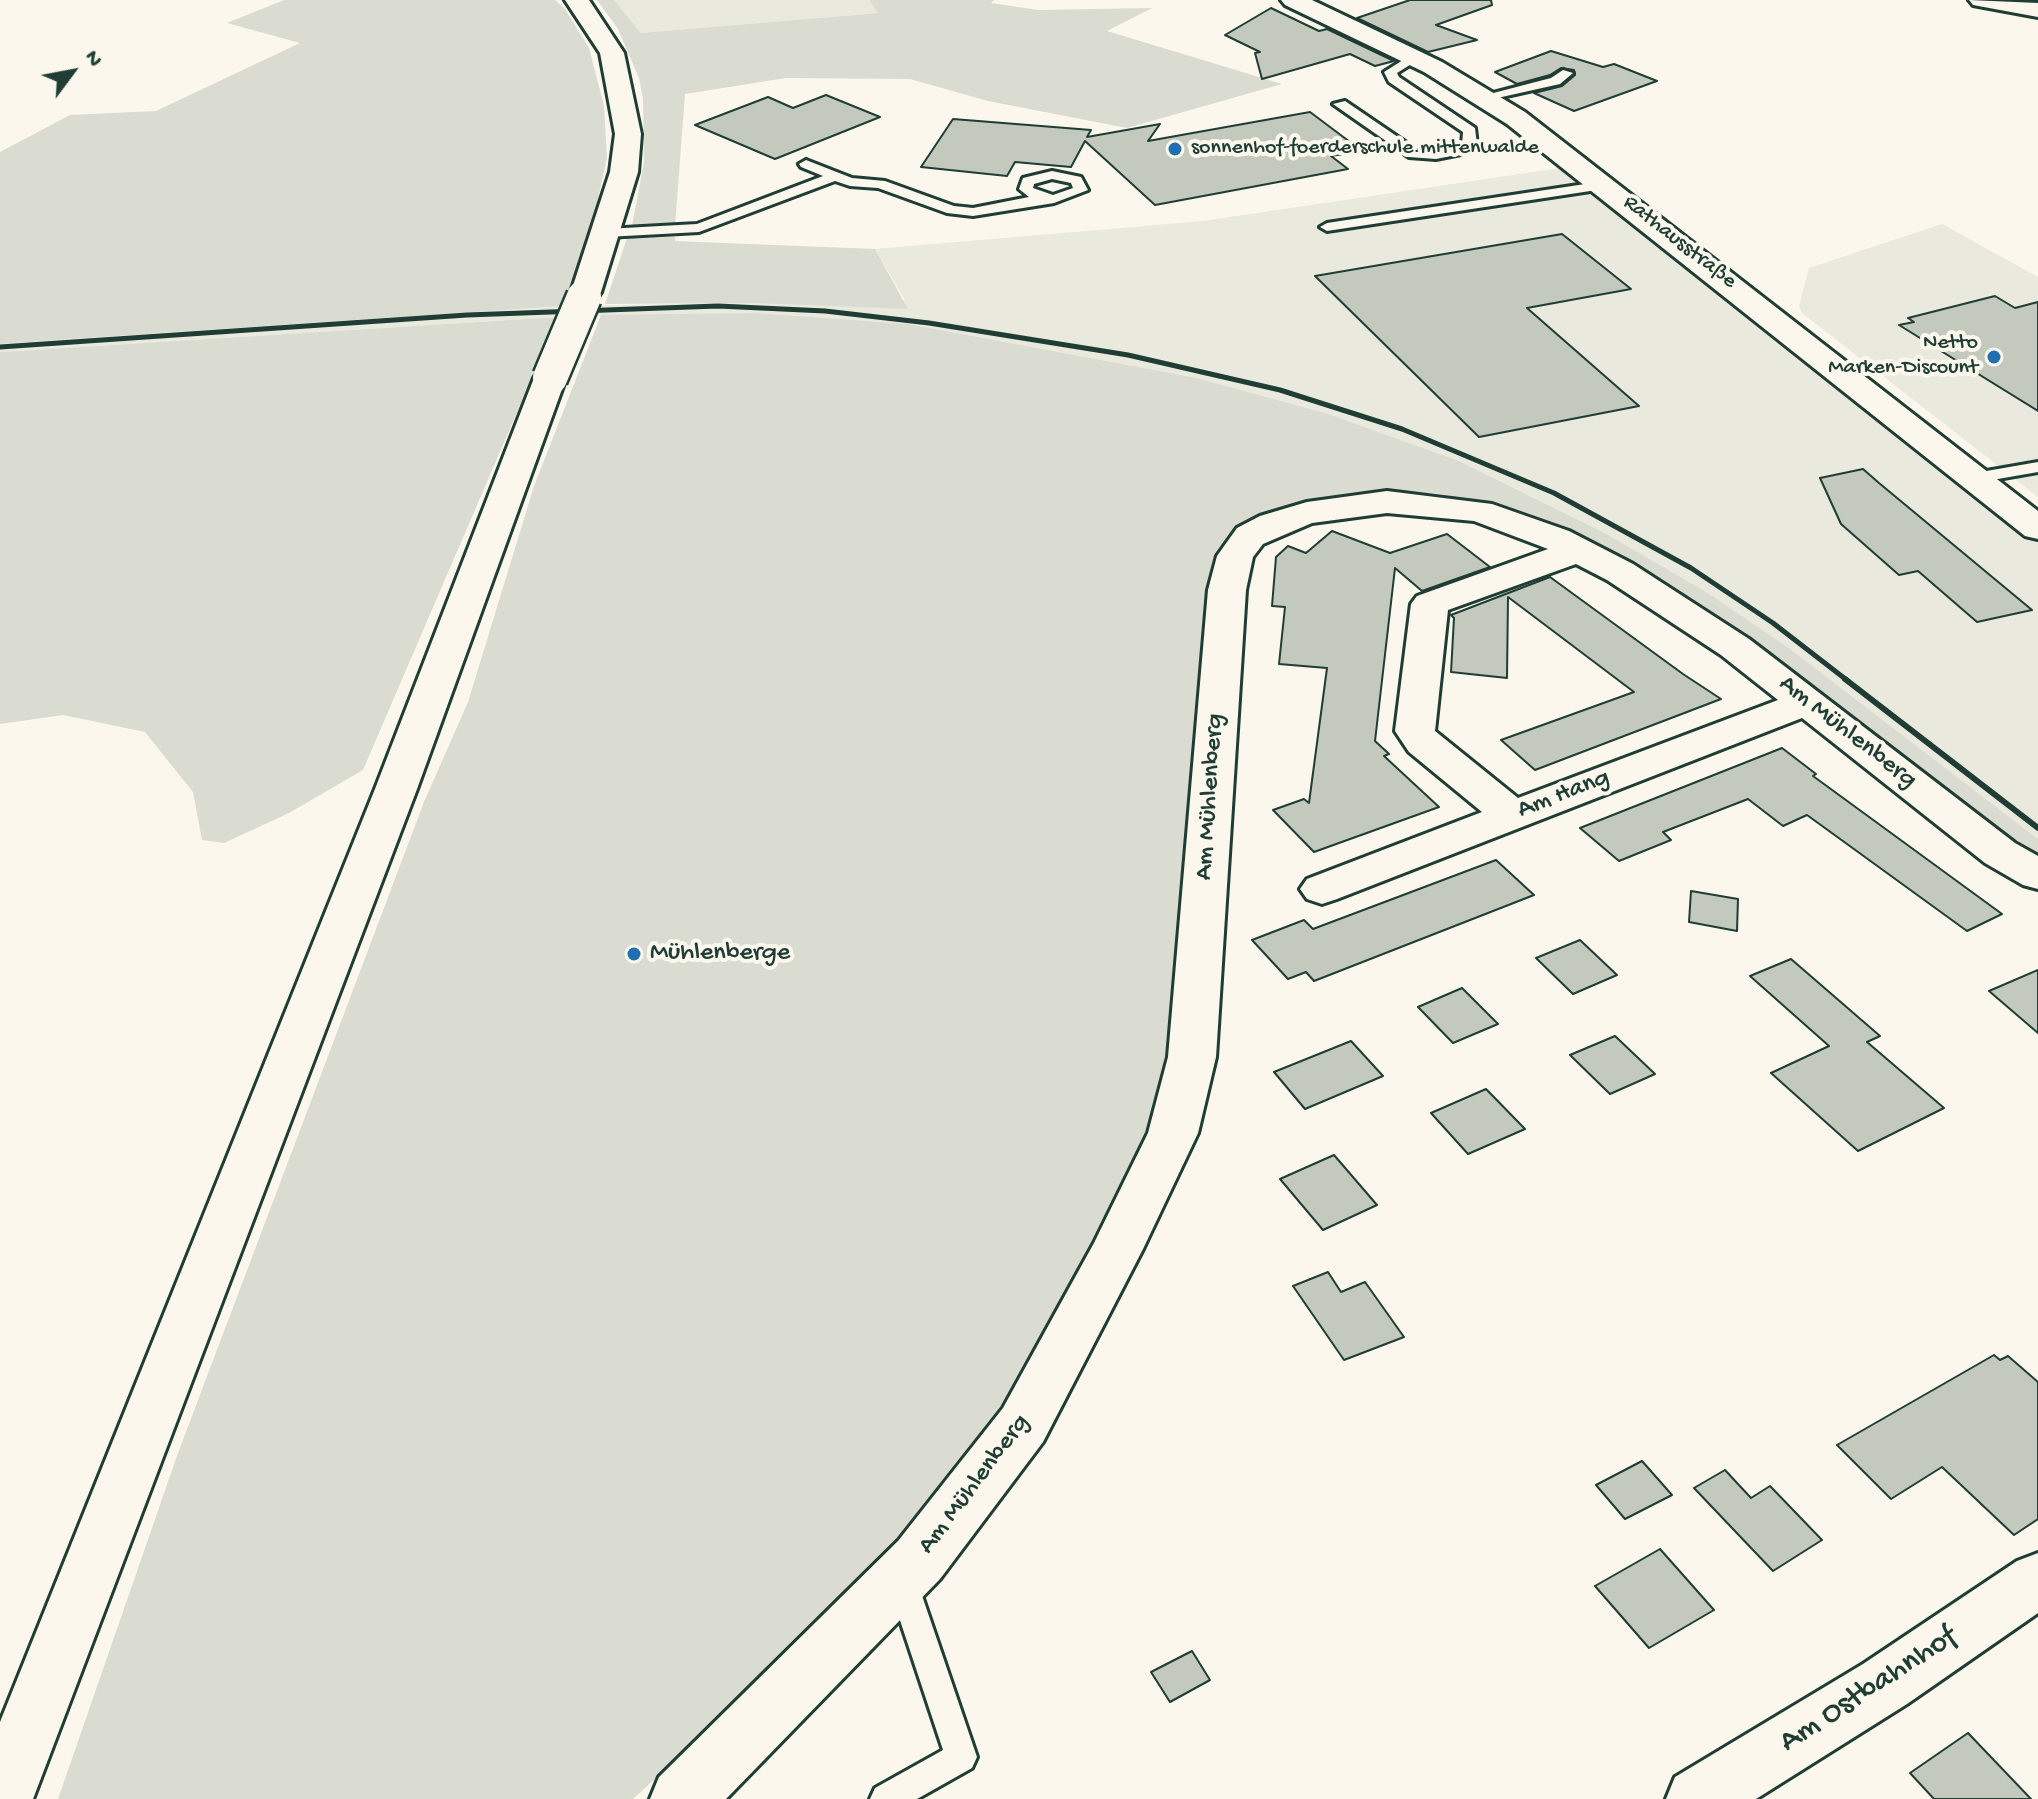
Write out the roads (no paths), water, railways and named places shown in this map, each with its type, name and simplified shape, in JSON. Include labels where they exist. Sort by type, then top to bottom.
[{"type":"main road","points":[[1,1799],[396,789],[606,233],[624,172],[628,134],[612,53],[577,0]]},
{"type":"main road","name":"Rathausstraße","points":[[1293,0],[1415,58],[1484,97],[1605,185],[2038,528]]},
{"type":"main road","points":[[1981,0],[2038,10]]},
{"type":"main road","name":"Am Mühlenberg","points":[[682,1799],[919,1560],[1023,1425],[1117,1249],[1173,1133],[1192,1057],[1221,638],[1235,556],[1250,536],[1273,524],[1307,513],[1387,502],[1480,511],[1580,550],[1662,597],[1808,702],[2000,853],[2038,875]]},
{"type":"main road","points":[[1512,815],[1423,743],[1415,731],[1430,604],[1580,550]]},
{"type":"main road","name":"Am Hang","points":[[1322,889],[1808,702]]},
{"type":"main road","name":"Am Ostbahnhof","points":[[1698,1799],[1885,1684],[2038,1580]]},
{"type":"lane","points":[[1340,104],[1414,154],[1436,155],[1466,149],[1470,145],[1470,131],[1390,72],[1415,58]]},
{"type":"lane","points":[[1484,97],[1555,81],[1567,73]]},
{"type":"lane","points":[[806,164],[850,182],[880,184],[952,210],[973,212],[1045,198]]},
{"type":"lane","points":[[606,233],[699,228],[835,176]]},
{"type":"lane","points":[[1327,227],[1605,185]]},
{"type":"lane","points":[[1975,478],[2038,467]]},
{"type":"lane","points":[[886,1799],[961,1757],[901,1578]]},
{"type":"railway","points":[[0,347],[467,315],[718,306],[825,311],[929,323],[1128,355],[1280,390],[1402,429],[1554,493],[1691,568],[1773,623],[1848,681]]},
{"type":"railway","points":[[1845,679],[2038,828]]},
{"type":"place","name":"sonnenhof-foerderschule.mittenwalde","points":[[1175,149]]},
{"type":"place","name":"Netto Marken-Discount","points":[[1994,357]]},
{"type":"place","name":"Mühlenberge","points":[[634,954]]}]
